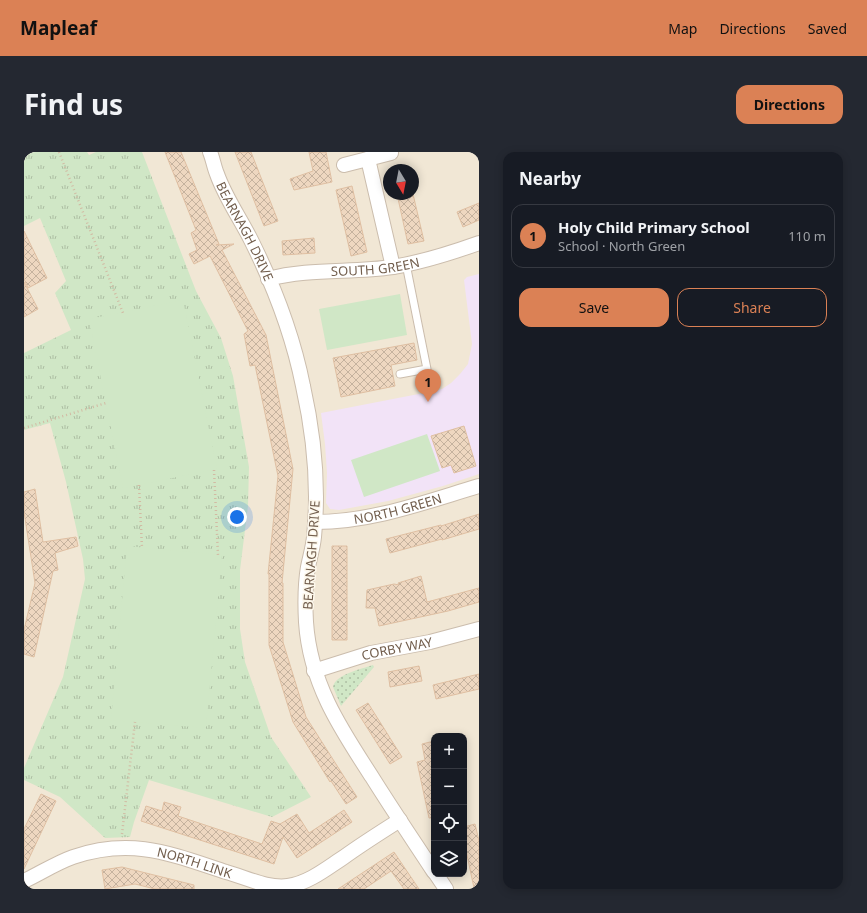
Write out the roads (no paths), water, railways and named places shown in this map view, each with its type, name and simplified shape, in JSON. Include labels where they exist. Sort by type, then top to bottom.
[{"type":"street","name":"BEARNAGH DRIVE","points":[[210,152],[217,175],[251,241],[268,279],[290,336],[303,384],[313,444],[315,473],[314,539],[308,568],[306,591],[306,622],[314,671],[323,695],[335,718],[431,867]]},
{"type":"street","points":[[344,165],[391,153]]},
{"type":"street","points":[[368,159],[400,265]]},
{"type":"street","name":"SOUTH GREEN","points":[[268,279],[287,274],[400,265],[453,252],[479,243]]},
{"type":"street","name":"NORTH GREEN","points":[[315,522],[346,521],[386,514],[479,486]]},
{"type":"street","name":"CORBY WAY","points":[[314,671],[371,653],[430,642],[479,629]]},
{"type":"street","name":"NORTH LINK","points":[[24,881],[74,857],[121,848],[143,848],[174,854],[260,886],[289,887],[322,871],[400,820]]},
{"type":"street","name":"BEARNAGH DRIVE","points":[[438,877],[446,889]]},
{"type":"lane","points":[[400,265],[427,369],[400,374]]},
{"type":"place","name":"Holy Child Primary School","points":[[428,402]]}]
